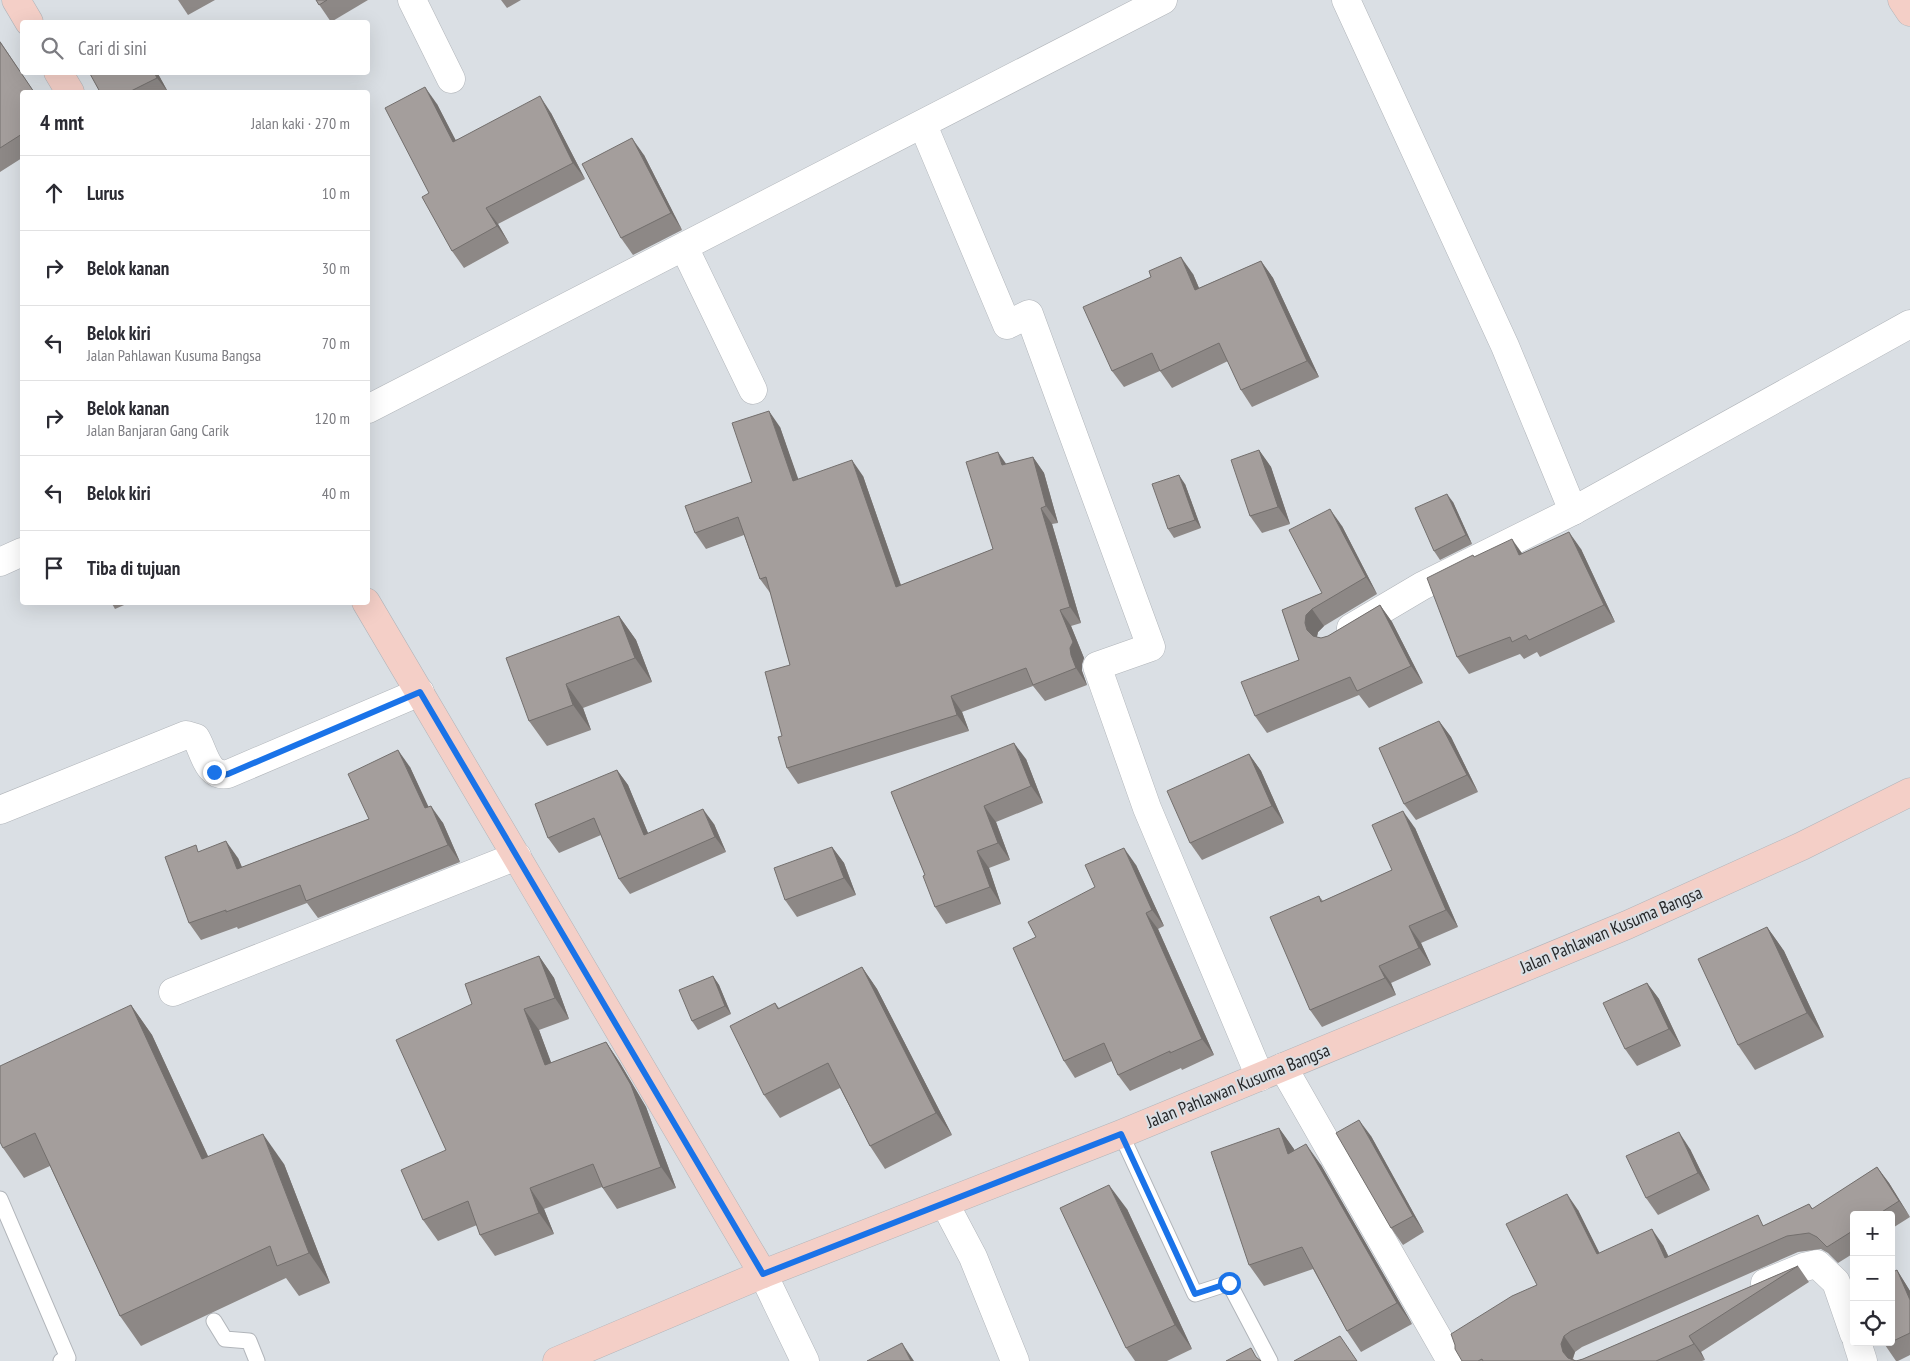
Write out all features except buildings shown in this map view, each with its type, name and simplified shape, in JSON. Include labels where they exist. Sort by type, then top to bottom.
[{"type":"main road","points":[[16,0],[29,20]]},
{"type":"main road","points":[[1902,0],[1910,12]]},
{"type":"main road","points":[[60,75],[69,90]]},
{"type":"main road","points":[[368,605],[763,1274]]},
{"type":"main road","name":"Jalan Pahlawan Kusuma Bangsa","points":[[557,1361],[763,1274],[1121,1134],[1636,921],[1802,846],[1910,792]]},
{"type":"street","points":[[412,0],[452,79]]},
{"type":"street","points":[[370,408],[1163,0]]},
{"type":"street","points":[[1346,0],[1505,346],[1573,511]]},
{"type":"street","points":[[923,125],[1007,326],[1029,314],[1152,647],[1098,666],[1147,808],[1272,1072],[1451,1361]]},
{"type":"street","points":[[684,247],[753,390]]},
{"type":"street","points":[[1332,639],[1422,586],[1573,511],[1910,324]]},
{"type":"street","points":[[0,562],[20,553]]},
{"type":"street","points":[[0,810],[186,735],[196,738],[211,769],[218,774],[228,774],[420,692]]},
{"type":"street","points":[[173,992],[517,856]]},
{"type":"street","points":[[945,1204],[973,1257],[1015,1361]]},
{"type":"street","points":[[1738,1294],[1804,1267],[1817,1264],[1836,1282],[1850,1322]]},
{"type":"street","points":[[763,1274],[805,1361]]},
{"type":"street","points":[[1857,1346],[1863,1361]]},
{"type":"lane","points":[[1121,1134],[1195,1294],[1229,1283],[1270,1361]]},
{"type":"lane","points":[[0,1199],[68,1358],[61,1361]]},
{"type":"lane","points":[[214,1321],[225,1339],[248,1341],[258,1361]]},
{"type":"route","points":[[214,772],[223,775],[228,774],[420,692],[763,1274],[1121,1134],[1195,1294],[1229,1283]]}]
